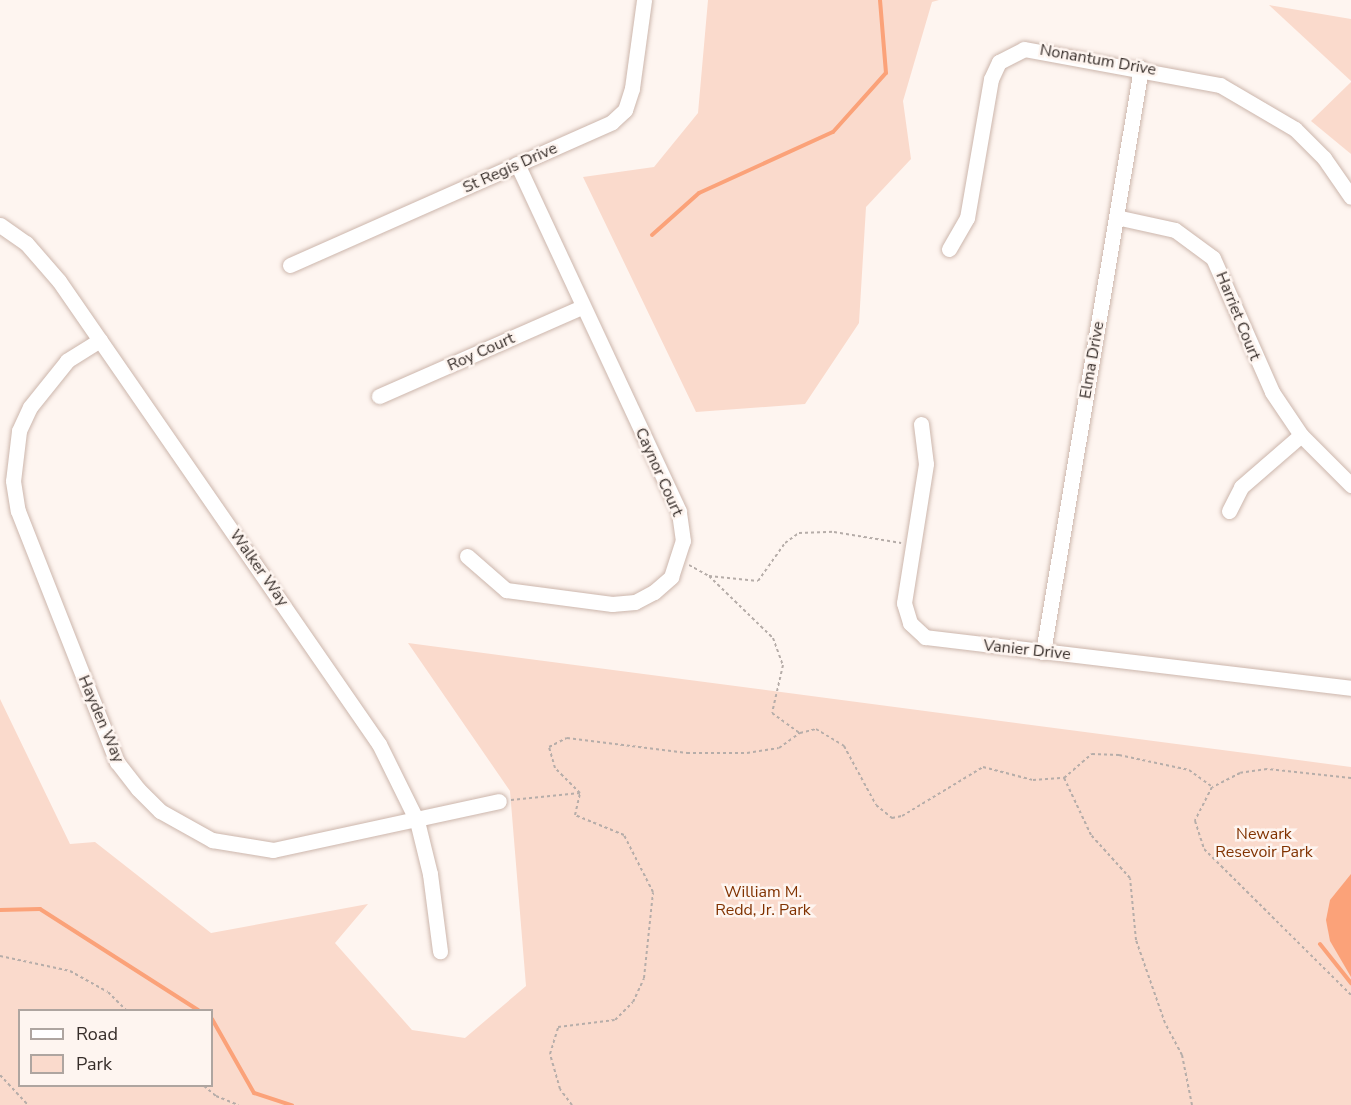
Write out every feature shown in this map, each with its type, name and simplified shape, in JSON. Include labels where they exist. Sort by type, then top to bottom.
[{"type":"street","name":"St Regis Drive","points":[[290,265],[598,129],[625,110],[644,0]]},
{"type":"street","name":"Nonantum Drive","points":[[949,249],[968,218],[991,79],[999,62],[1031,49],[1141,68],[1220,85],[1260,105],[1310,143],[1351,197]]},
{"type":"street","name":"Elma Drive","points":[[1043,652],[1141,68]]},
{"type":"street","name":"Caynor Court","points":[[467,556],[506,590],[612,604],[635,602],[654,592],[671,577],[679,559],[683,527],[679,511],[517,164]]},
{"type":"street","name":"Harriet Court","points":[[1116,217],[1175,230],[1213,258],[1256,363],[1301,435],[1351,485]]},
{"type":"street","name":"Walker Way","points":[[0,225],[42,260],[100,340],[358,711],[395,771],[417,821],[430,874],[441,951]]},
{"type":"street","name":"Roy Court","points":[[379,396],[582,307]]},
{"type":"street","name":"Hayden Way","points":[[100,340],[67,361],[30,407],[19,431],[13,481],[18,511],[117,762],[160,811],[212,840],[244,849],[302,847],[499,801]]},
{"type":"street","name":"Vanier Drive","points":[[921,424],[926,464],[904,603],[916,631],[935,640],[1351,688]]},
{"type":"street","points":[[1229,511],[1241,487],[1301,435]]},
{"type":"path","points":[[709,576],[759,581],[785,543],[799,533],[834,532],[912,544]]},
{"type":"path","points":[[679,559],[709,576],[780,650],[783,665],[772,713],[800,732]]},
{"type":"path","points":[[580,793],[555,768],[549,747],[567,738],[687,753],[747,753],[779,748],[800,732],[816,729],[844,746],[876,805],[892,818],[902,816],[983,767],[1033,780],[1064,778],[1092,754],[1158,760],[1188,770],[1212,787]]},
{"type":"path","points":[[1351,778],[1267,769],[1240,773],[1212,787],[1195,820],[1204,849],[1351,995]]},
{"type":"path","points":[[1064,778],[1091,835],[1130,878],[1136,940],[1165,1023],[1182,1055],[1192,1105]]},
{"type":"path","points":[[499,801],[580,793]]},
{"type":"path","points":[[572,1105],[560,1089],[550,1054],[558,1027],[572,1022],[615,1020],[633,1002],[644,978],[653,892],[624,835],[575,815],[580,793]]},
{"type":"path","points":[[0,956],[70,971],[108,992],[124,1009]]},
{"type":"path","points":[[0,1075],[28,1105]]},
{"type":"path","points":[[205,1087],[216,1096],[238,1105]]},
{"type":"green space","points":[[708,0],[939,0],[932,2],[903,101],[911,159],[866,207],[859,323],[805,404],[696,412],[583,177],[654,167],[698,113]]},
{"type":"green space","points":[[1269,5],[1351,19],[1351,81]]},
{"type":"green space","points":[[1351,82],[1351,154],[1311,121]]},
{"type":"green space","name":"William M. Redd, Jr. Park","points":[[408,643],[1351,767],[1351,1105],[0,1105],[0,699],[70,844],[95,842],[211,933],[368,904],[335,943],[412,1030],[465,1038],[526,986],[510,791]]},
{"type":"shaded area","points":[[1351,874],[1351,977],[1330,941],[1326,920],[1330,900]]},
{"type":"waterway","points":[[652,235],[699,193],[833,132],[886,73],[880,0]]},
{"type":"waterway","points":[[0,910],[40,909],[196,1009]]},
{"type":"waterway","points":[[1320,944],[1351,983]]},
{"type":"waterway","points":[[213,1021],[254,1093],[292,1105]]},
{"type":"park label","name":"Newark Resevoir Park","points":[[1264,843]]}]
